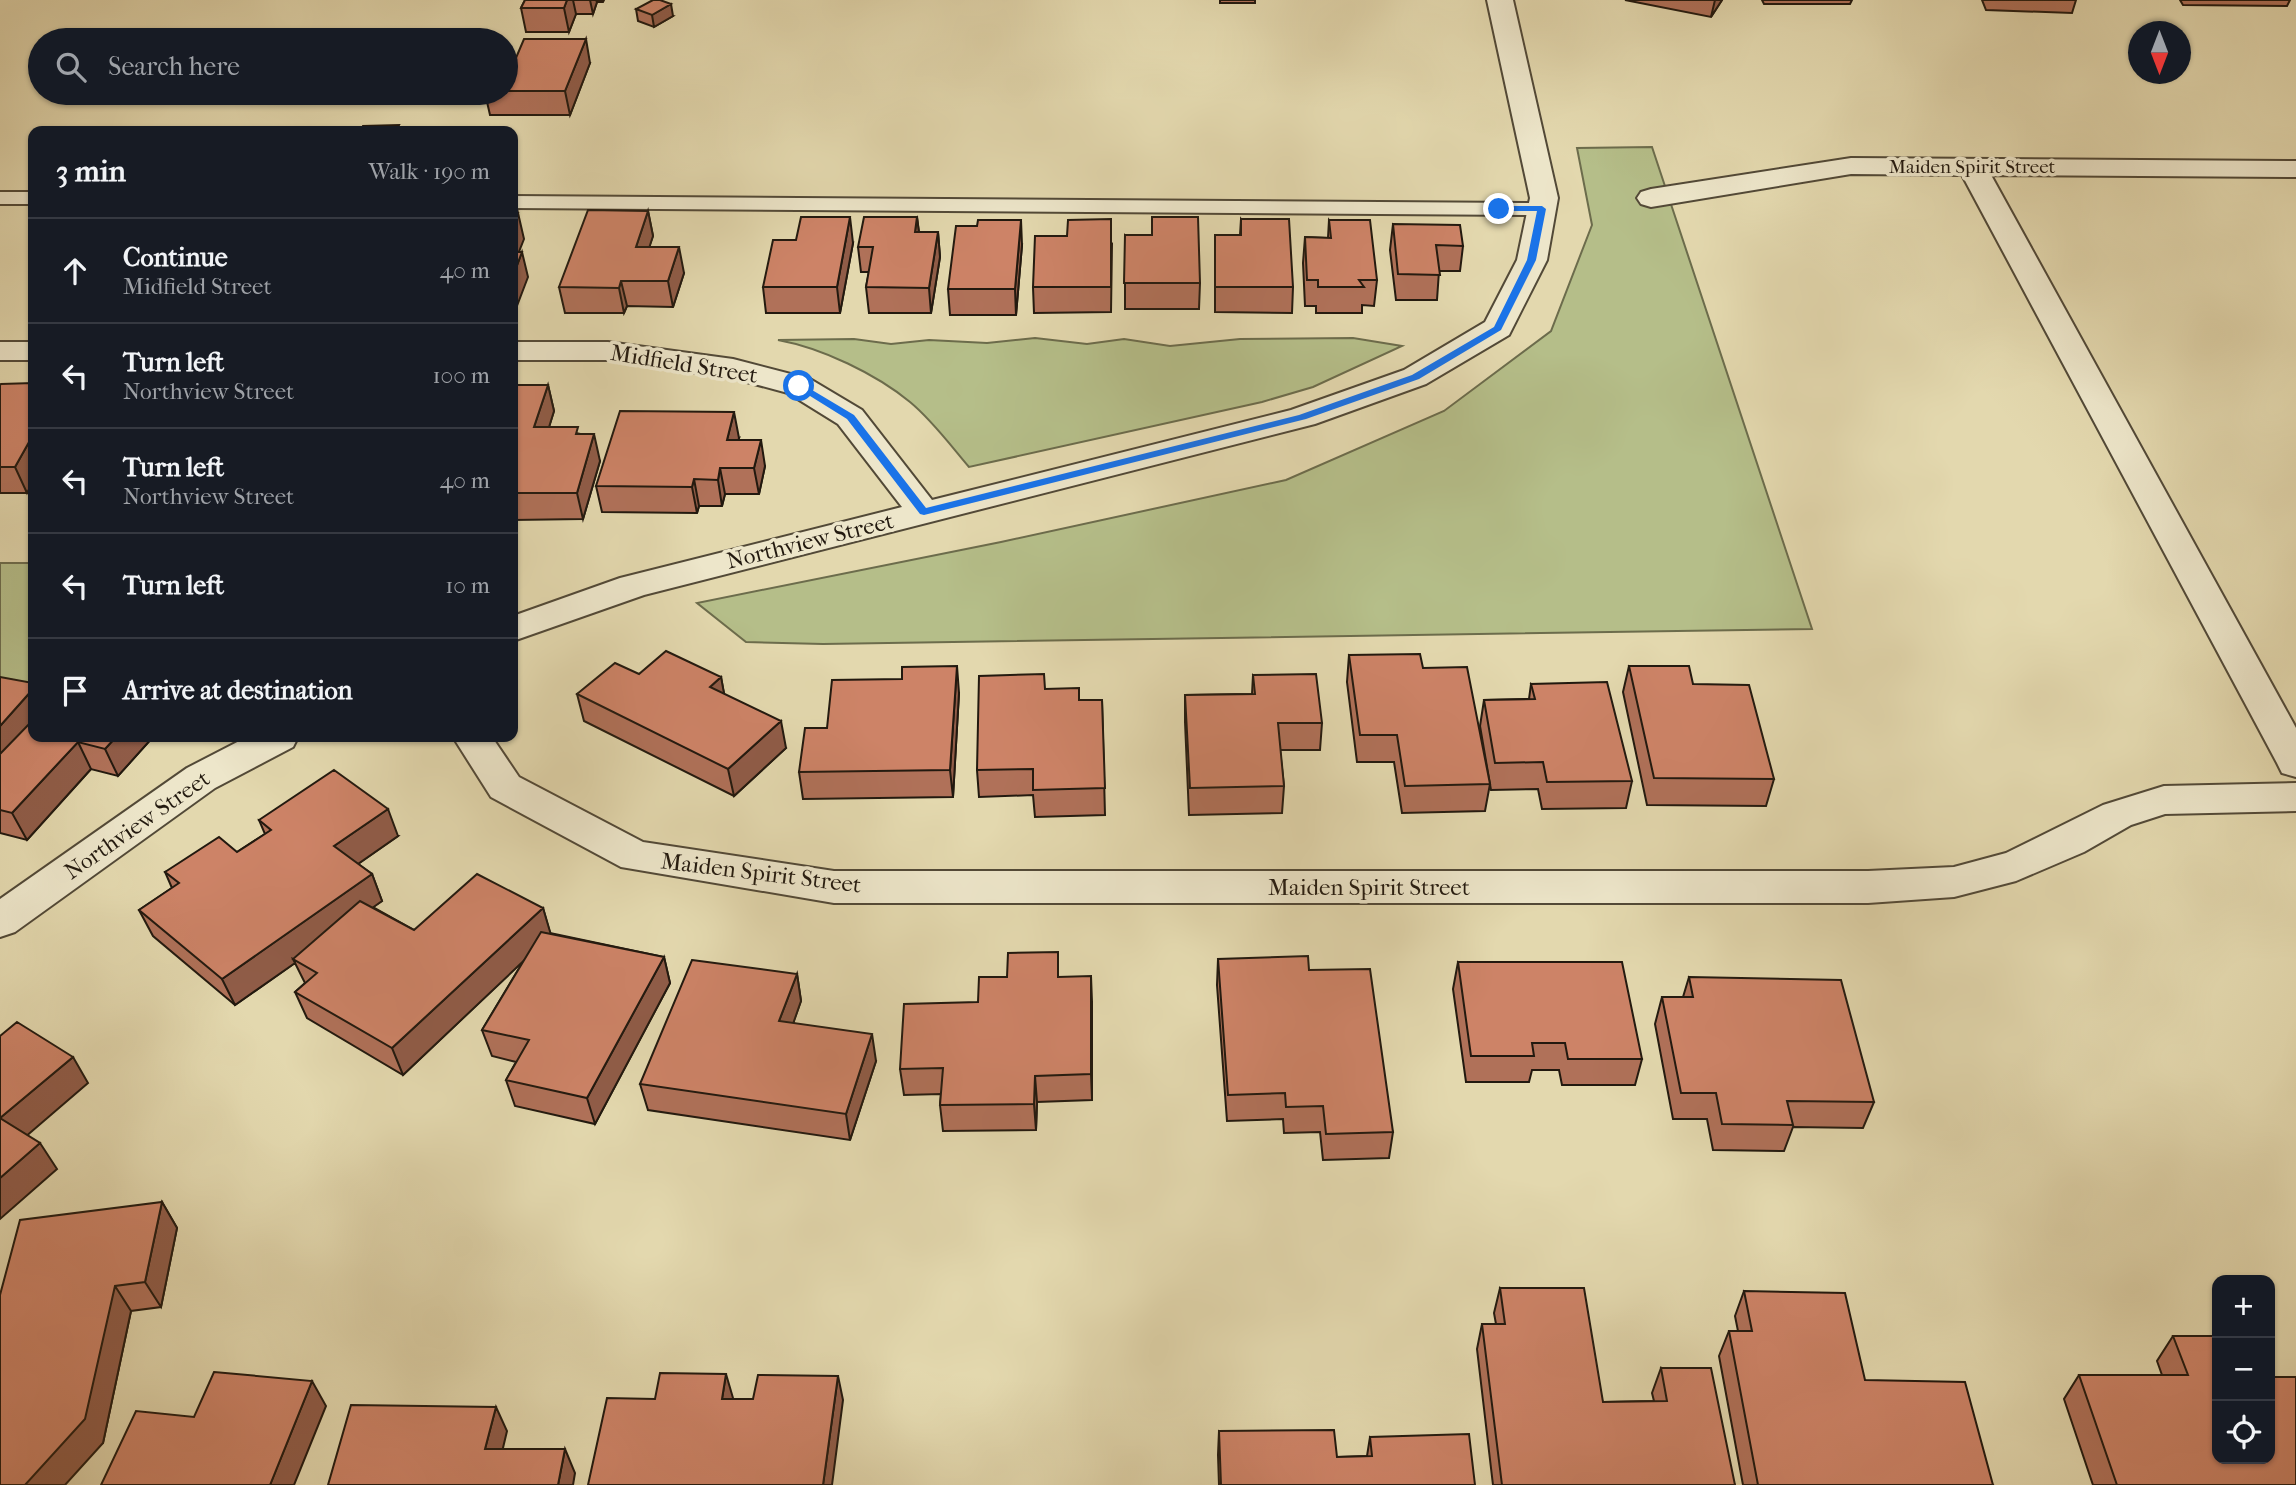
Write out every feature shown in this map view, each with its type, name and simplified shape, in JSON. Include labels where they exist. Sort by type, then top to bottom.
[{"type":"street","name":"Northview Street","points":[[518,626],[633,586],[1303,417],[1415,377],[1498,328],[1532,260],[1544,198],[1500,0]]},
{"type":"street","name":"Maiden Spirit Street","points":[[1651,198],[1703,193],[1794,173],[1852,166],[2296,169]]},
{"type":"street","points":[[1972,167],[2296,763]]},
{"type":"street","points":[[0,351],[28,351]]},
{"type":"street","name":"Midfield Street","points":[[518,351],[608,351],[733,369],[799,386],[850,417],[924,512]]},
{"type":"street","name":"Northview Street","points":[[0,921],[201,778],[269,742]]},
{"type":"street","name":"Maiden Spirit Street","points":[[475,742],[505,787],[635,856],[834,887],[1880,887],[1954,882],[2016,866],[2117,815],[2164,800],[2296,797]]},
{"type":"lane","points":[[0,198],[28,198]]},
{"type":"lane","points":[[518,202],[1542,209]]},
{"type":"green space","points":[[1652,147],[1812,629],[823,644],[746,642],[697,603],[1001,542],[1286,480],[1444,411],[1551,331],[1592,225],[1577,148]]},
{"type":"green space","points":[[1035,338],[1087,344],[1124,339],[1170,346],[1240,339],[1353,338],[1402,346],[1313,387],[1262,402],[969,467],[926,417],[881,382],[830,356],[778,340],[854,339],[891,344],[929,340],[987,343]]},
{"type":"green space","points":[[0,563],[28,563],[28,692],[0,688]]},
{"type":"building","points":[[525,0],[567,0],[564,8],[521,8]]},
{"type":"building","points":[[653,0],[671,4],[652,15],[636,9]]},
{"type":"building","points":[[524,39],[586,39],[565,91],[518,91],[518,53]]},
{"type":"building","points":[[588,210],[648,211],[636,247],[679,247],[668,281],[621,281],[619,288],[559,287]]},
{"type":"building","points":[[801,217],[850,217],[837,287],[763,287],[773,240],[796,240]]},
{"type":"building","points":[[864,217],[917,217],[915,232],[938,232],[929,288],[866,287],[873,247],[858,247]]},
{"type":"building","points":[[1152,217],[1198,217],[1200,283],[1124,283],[1125,235],[1152,235]]},
{"type":"building","points":[[1111,219],[1111,287],[1033,287],[1035,236],[1067,236],[1068,220]]},
{"type":"building","points":[[1241,219],[1289,219],[1293,287],[1215,287],[1215,235],[1241,235]]},
{"type":"building","points":[[978,220],[1021,220],[1015,289],[948,289],[956,226],[977,226]]},
{"type":"building","points":[[1329,220],[1370,220],[1377,280],[1359,280],[1364,287],[1318,287],[1318,280],[1307,280],[1305,237],[1331,238]]},
{"type":"building","points":[[1393,224],[1460,225],[1463,246],[1436,245],[1440,275],[1398,274]]},
{"type":"building","points":[[28,383],[28,444],[15,467],[0,467],[1,384]]},
{"type":"building","points":[[518,385],[548,385],[534,427],[578,427],[576,434],[594,434],[577,493],[518,493]]},
{"type":"building","points":[[620,411],[734,412],[727,440],[761,440],[754,468],[720,468],[718,480],[694,479],[692,487],[596,486]]},
{"type":"building","points":[[666,651],[721,677],[710,687],[781,721],[728,769],[577,694],[615,663],[639,674]]},
{"type":"building","points":[[1420,654],[1423,668],[1467,667],[1490,784],[1405,786],[1397,735],[1360,735],[1349,655]]},
{"type":"building","points":[[957,666],[950,770],[799,772],[805,728],[827,728],[832,680],[902,679],[902,667]]},
{"type":"building","points":[[1629,666],[1689,666],[1693,684],[1749,685],[1774,779],[1654,778]]},
{"type":"building","points":[[1044,674],[1045,689],[1079,688],[1079,700],[1102,700],[1105,788],[1033,790],[1033,769],[977,770],[979,676]]},
{"type":"building","points":[[1316,674],[1322,723],[1278,723],[1284,786],[1190,788],[1185,695],[1255,694],[1253,675]]},
{"type":"building","points":[[0,677],[28,682],[28,695],[0,726]]},
{"type":"building","points":[[1607,682],[1632,781],[1547,782],[1543,762],[1495,763],[1484,700],[1535,699],[1531,684]]},
{"type":"building","points":[[28,725],[28,742],[78,742],[12,813],[0,810],[0,754]]},
{"type":"building","points":[[78,742],[111,742],[105,749]]},
{"type":"building","points":[[334,770],[388,809],[334,846],[372,874],[222,979],[139,910],[179,883],[165,872],[219,837],[237,852],[271,830],[259,820]]},
{"type":"building","points":[[477,874],[543,908],[392,1048],[295,992],[317,973],[293,959],[360,901],[414,930]]},
{"type":"building","points":[[541,932],[664,957],[587,1098],[506,1080],[529,1040],[482,1030]]},
{"type":"building","points":[[1058,952],[1058,977],[1091,976],[1091,1074],[1035,1076],[1034,1104],[940,1105],[943,1068],[900,1069],[904,1004],[978,1002],[979,977],[1007,977],[1008,953]]},
{"type":"building","points":[[1308,956],[1309,970],[1370,969],[1393,1132],[1326,1134],[1323,1106],[1286,1107],[1285,1093],[1228,1095],[1218,959]]},
{"type":"building","points":[[692,960],[797,974],[779,1021],[872,1034],[846,1114],[640,1084]]},
{"type":"building","points":[[1458,962],[1622,962],[1642,1059],[1568,1059],[1565,1043],[1532,1043],[1534,1056],[1471,1056]]},
{"type":"building","points":[[1689,977],[1841,980],[1874,1102],[1787,1101],[1793,1125],[1722,1124],[1716,1093],[1681,1093],[1662,997],[1693,997]]},
{"type":"building","points":[[17,1022],[73,1057],[0,1118],[0,1036]]},
{"type":"building","points":[[0,1118],[40,1143],[0,1178]]},
{"type":"building","points":[[162,1202],[145,1282],[115,1286],[85,1419],[25,1485],[0,1485],[0,1295],[20,1220]]},
{"type":"building","points":[[1500,1288],[1584,1288],[1603,1402],[1667,1401],[1661,1368],[1711,1368],[1735,1485],[1502,1485],[1482,1324],[1505,1324]]},
{"type":"building","points":[[1744,1291],[1845,1293],[1865,1380],[1965,1382],[1993,1485],[1758,1485],[1729,1331],[1752,1331]]},
{"type":"building","points":[[2173,1336],[2212,1336],[2212,1464],[2275,1464],[2275,1377],[2296,1377],[2296,1485],[2117,1485],[2079,1375],[2188,1375]]},
{"type":"building","points":[[214,1372],[312,1381],[270,1485],[101,1485],[136,1411],[194,1417]]},
{"type":"building","points":[[660,1373],[726,1374],[722,1399],[753,1399],[758,1375],[838,1376],[823,1485],[588,1485],[607,1398],[655,1399]]},
{"type":"building","points":[[351,1405],[496,1407],[485,1449],[565,1449],[558,1485],[328,1485]]},
{"type":"building","points":[[1334,1430],[1337,1457],[1372,1456],[1370,1437],[1469,1434],[1475,1485],[1221,1485],[1219,1431]]},
{"type":"route","points":[[799,386],[850,417],[924,512],[1303,417],[1415,377],[1498,328],[1532,260],[1542,209],[1499,209]]}]
